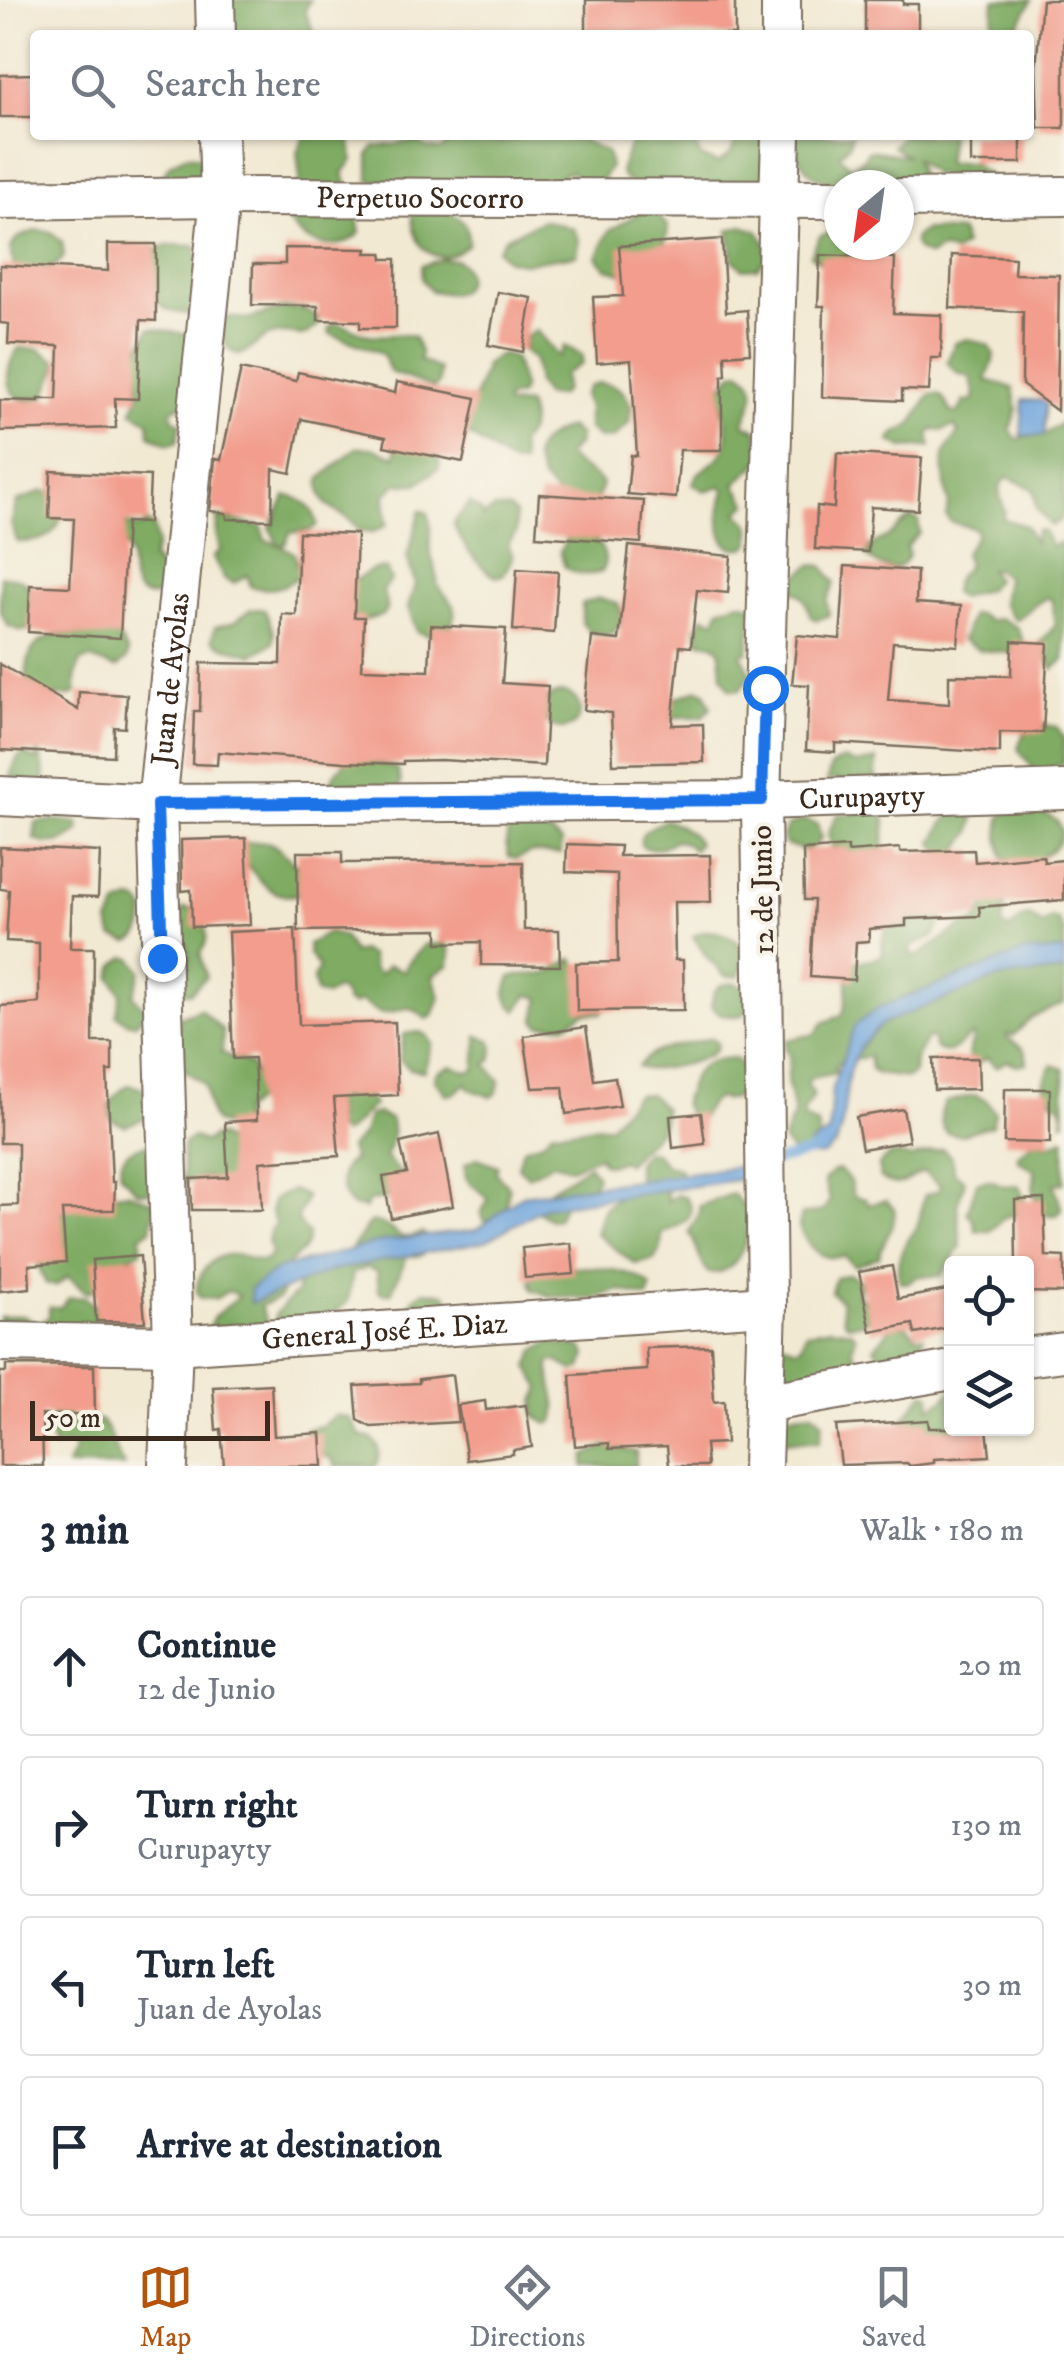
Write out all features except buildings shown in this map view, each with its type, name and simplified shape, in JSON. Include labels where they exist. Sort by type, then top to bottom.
[{"type":"street","points":[[215,0],[216,30]]},
{"type":"street","points":[[781,0],[781,30]]},
{"type":"street","name":"Juan de Ayolas","points":[[168,1466],[173,1345],[157,804],[220,196],[218,140]]},
{"type":"street","name":"12 de Junio","points":[[762,1466],[766,1305],[762,800],[780,140]]},
{"type":"street","name":"Perpetuo Socorro","points":[[0,200],[220,196],[824,199]]},
{"type":"street","points":[[914,198],[1064,196]]},
{"type":"street","name":"Curupayty","points":[[0,796],[157,804],[762,800],[1064,790]]},
{"type":"street","name":"General José E. Diaz","points":[[0,1342],[173,1345],[766,1305]]},
{"type":"street","points":[[1034,1356],[1064,1352]]},
{"type":"street","points":[[764,1403],[944,1371]]},
{"type":"green space","points":[[214,0],[310,0],[305,11],[313,30],[218,30]]},
{"type":"green space","points":[[994,0],[1032,0],[1019,24],[992,30]]},
{"type":"green space","points":[[303,140],[351,140],[353,160],[343,173],[360,233],[350,240],[317,243],[297,232],[290,222],[284,211],[300,180],[297,152]]},
{"type":"green space","points":[[452,140],[583,140],[607,153],[610,167],[602,178],[611,190],[579,182],[571,171],[559,176],[556,190],[369,181],[369,154],[374,147],[416,141],[441,150]]},
{"type":"green space","points":[[631,140],[693,140],[701,157],[718,163],[731,153],[736,140],[770,140],[772,192],[639,189],[623,178],[620,171]]},
{"type":"green space","points":[[795,140],[850,140],[839,155],[850,167],[869,150],[908,156],[893,146],[898,140],[949,140],[946,163],[971,163],[988,175],[934,175],[915,159],[922,182],[915,184],[914,170],[824,170],[824,180],[812,174],[801,161]]},
{"type":"green space","points":[[188,155],[211,159],[203,217],[196,216],[162,185],[169,166]]},
{"type":"green space","points":[[645,209],[657,214],[668,227],[664,245],[647,262],[623,274],[606,268],[597,257],[609,231]]},
{"type":"green space","points":[[447,210],[464,224],[468,244],[457,252],[436,256],[421,245],[412,211]]},
{"type":"green space","points":[[543,220],[573,228],[579,240],[577,255],[523,263],[507,260],[497,250],[505,238]]},
{"type":"green space","points":[[742,226],[758,231],[767,245],[766,259],[757,268],[743,269],[733,260],[729,230]]},
{"type":"green space","points":[[37,230],[51,232],[62,242],[64,256],[49,268],[15,269],[10,249],[17,238]]},
{"type":"green space","points":[[925,230],[961,232],[964,246],[954,253],[941,249],[929,256],[917,250],[915,237]]},
{"type":"green space","points":[[824,235],[824,260],[855,260],[827,266],[810,255]]},
{"type":"green space","points":[[167,245],[196,246],[204,313],[173,311],[158,301],[153,281],[154,251]]},
{"type":"green space","points":[[442,259],[457,260],[464,267],[466,279],[460,291],[431,291],[422,280],[421,266]]},
{"type":"green space","points":[[283,308],[303,309],[317,316],[319,324],[301,335],[270,335],[240,355],[227,346],[221,321],[228,317],[247,319]]},
{"type":"green space","points":[[334,324],[371,335],[414,337],[421,354],[419,360],[439,369],[439,383],[434,388],[390,372],[379,352],[330,334],[328,329]]},
{"type":"green space","points":[[150,328],[196,336],[208,393],[171,410],[173,419],[181,423],[177,442],[169,444],[150,435],[149,421],[132,411],[140,393],[136,355]]},
{"type":"green space","points":[[536,330],[559,357],[564,346],[582,355],[582,364],[564,374],[565,390],[560,395],[546,396],[537,384],[534,360],[524,352],[525,338]]},
{"type":"green space","points":[[968,339],[988,345],[995,356],[986,380],[1013,388],[1017,409],[1010,429],[1017,440],[1029,435],[1043,436],[1064,421],[1064,512],[1058,523],[1051,526],[1037,509],[1033,489],[1008,477],[1000,489],[1003,519],[1026,526],[1034,543],[1037,530],[1043,531],[1052,547],[1059,542],[1064,549],[1064,660],[1053,669],[1048,657],[1041,658],[1037,646],[1055,626],[1048,597],[1015,620],[1002,604],[1006,577],[995,569],[989,570],[996,580],[986,590],[959,598],[953,593],[955,580],[968,565],[964,553],[976,536],[976,529],[951,522],[946,516],[949,503],[944,457],[958,431],[953,426],[941,431],[934,429],[929,433],[931,446],[903,448],[890,441],[911,425],[930,395],[941,396],[951,412],[957,414],[965,401],[972,402],[975,396],[970,377],[957,373],[947,362],[955,343]]},
{"type":"green space","points":[[19,348],[39,349],[56,361],[57,368],[45,396],[21,398],[10,387],[9,367]]},
{"type":"green space","points":[[500,354],[514,358],[523,388],[520,395],[506,399],[506,405],[527,404],[530,416],[530,429],[520,443],[522,464],[510,463],[465,432],[486,364]]},
{"type":"green space","points":[[740,371],[754,389],[744,424],[757,430],[762,460],[735,484],[748,504],[738,512],[751,526],[751,542],[747,547],[736,548],[723,539],[721,530],[725,490],[720,486],[705,491],[693,484],[726,445],[727,426],[719,389],[733,373]]},
{"type":"green space","points":[[598,383],[619,389],[631,407],[629,423],[613,438],[599,438],[588,429],[588,407],[583,395],[589,386]]},
{"type":"green space","points":[[569,427],[579,436],[577,445],[567,455],[602,484],[597,500],[566,505],[541,478],[534,457],[536,451],[548,438]]},
{"type":"green space","points":[[389,443],[440,451],[439,468],[417,484],[396,484],[385,496],[387,525],[373,532],[359,531],[323,500],[320,479],[356,448],[372,448],[395,457],[396,450]]},
{"type":"green space","points":[[42,491],[59,495],[58,525],[39,540],[17,542],[11,524],[17,502]]},
{"type":"green space","points":[[286,496],[307,505],[317,525],[311,530],[290,533],[286,543],[280,545],[294,553],[300,575],[272,589],[251,587],[247,575],[234,583],[224,579],[213,557],[220,550],[216,534],[218,517],[262,527],[264,539],[278,545],[270,528]]},
{"type":"green space","points":[[470,503],[483,517],[494,509],[509,509],[515,514],[516,533],[508,544],[513,557],[503,575],[496,577],[482,567],[456,531],[453,523]]},
{"type":"green space","points":[[421,510],[428,513],[437,584],[455,612],[450,628],[432,636],[417,632],[408,608],[415,584],[407,557]]},
{"type":"green space","points":[[912,517],[918,520],[920,533],[906,547],[909,554],[901,565],[884,567],[866,555],[873,544]]},
{"type":"green space","points":[[148,523],[154,527],[157,545],[152,559],[164,580],[162,595],[138,592],[127,549],[118,535],[126,524],[140,528]]},
{"type":"green space","points":[[586,530],[604,554],[602,572],[583,574],[565,567],[560,552],[570,531]]},
{"type":"green space","points":[[811,565],[823,566],[835,583],[827,601],[829,615],[817,620],[811,617],[803,598],[793,591],[795,578]]},
{"type":"green space","points":[[386,568],[391,580],[383,591],[387,608],[383,615],[363,621],[335,610],[342,588],[372,570]]},
{"type":"green space","points":[[1,576],[21,580],[31,591],[34,628],[22,631],[8,626],[0,611]]},
{"type":"green space","points":[[599,598],[617,603],[621,612],[619,624],[610,635],[590,632],[582,623],[582,604]]},
{"type":"green space","points":[[740,602],[753,606],[748,652],[741,654],[751,674],[740,690],[730,689],[722,676],[720,649],[700,642],[697,628],[704,616],[715,621],[720,608]]},
{"type":"green space","points":[[265,610],[274,633],[273,643],[253,655],[212,639],[215,627]]},
{"type":"green space","points":[[978,614],[989,621],[1000,618],[1018,628],[1023,641],[1018,654],[979,650],[962,640],[971,615]]},
{"type":"green space","points":[[63,634],[117,635],[128,652],[127,659],[116,668],[91,659],[81,661],[76,692],[71,696],[45,696],[27,685],[29,657],[44,639]]},
{"type":"green space","points":[[698,689],[705,692],[711,707],[702,717],[676,717],[670,721],[665,703]]},
{"type":"green space","points":[[562,693],[575,698],[580,711],[575,724],[562,729],[549,724],[544,711],[549,698]]},
{"type":"green space","points":[[1044,725],[1057,727],[1064,739],[1064,763],[1044,772],[1035,771],[1018,749],[1026,731]]},
{"type":"green space","points":[[39,752],[45,774],[42,785],[13,787],[11,773],[18,757],[25,754],[36,760]]},
{"type":"green space","points":[[350,757],[397,768],[401,782],[398,790],[360,789],[357,783],[331,791],[333,776]]},
{"type":"green space","points":[[843,759],[856,764],[877,760],[875,781],[827,780],[831,766]]},
{"type":"green space","points":[[881,810],[886,824],[883,851],[857,857],[832,846],[828,834],[837,815]]},
{"type":"green space","points":[[956,810],[970,813],[974,819],[971,833],[954,855],[936,848],[933,842]]},
{"type":"green space","points":[[1019,812],[1045,814],[1059,824],[1059,840],[1048,853],[1021,861],[1003,857],[1001,817]]},
{"type":"green space","points":[[665,820],[693,836],[698,844],[693,850],[675,840],[654,849],[641,845],[645,832]]},
{"type":"green space","points":[[804,820],[817,824],[821,838],[817,844],[805,850],[786,845],[783,838],[787,826]]},
{"type":"green space","points":[[36,823],[78,823],[80,830],[58,842],[34,839]]},
{"type":"green space","points":[[522,824],[550,833],[562,842],[560,854],[532,852],[516,859],[509,857],[509,825]]},
{"type":"green space","points":[[267,842],[303,868],[303,892],[274,892],[240,856],[243,843]]},
{"type":"green space","points":[[131,900],[139,902],[145,915],[140,934],[128,942],[113,937],[109,923],[118,905]]},
{"type":"green space","points":[[999,901],[1005,905],[1002,925],[1008,930],[1030,916],[1041,925],[1052,918],[1058,920],[1064,931],[1064,1003],[1032,1017],[1013,1036],[1007,1034],[1024,1050],[1027,1063],[1017,1065],[1008,1061],[996,1067],[987,1058],[978,1064],[968,1055],[974,1036],[971,1035],[945,1052],[934,1047],[928,1037],[915,1060],[914,1073],[908,1078],[877,1074],[871,1069],[869,1056],[851,1061],[845,1058],[835,1066],[837,1073],[811,1078],[807,1084],[814,1095],[803,1112],[805,1119],[818,1125],[820,1145],[794,1155],[783,1140],[794,1114],[787,1081],[787,1040],[815,1034],[823,1023],[842,1015],[851,963],[880,957],[891,924],[909,916],[940,912],[943,918],[934,936],[911,949],[911,955],[918,956],[959,928],[977,921],[986,903]]},
{"type":"green space","points":[[186,908],[199,913],[206,933],[200,953],[206,977],[190,993],[180,992],[173,916]]},
{"type":"green space","points":[[705,931],[725,934],[738,943],[744,957],[739,976],[725,976],[708,959],[693,936]]},
{"type":"green space","points":[[328,933],[343,936],[353,953],[370,955],[374,970],[380,974],[388,965],[405,971],[425,944],[447,945],[449,965],[433,976],[440,997],[433,1016],[426,1019],[408,1008],[380,1013],[359,1001],[354,1005],[346,1002],[337,989],[326,996],[316,993],[313,979],[319,967],[309,955],[308,944]]},
{"type":"green space","points":[[125,957],[132,958],[141,971],[133,995],[146,1011],[136,1023],[116,1015],[121,994],[111,977],[115,965]]},
{"type":"green space","points":[[573,959],[606,1008],[601,1013],[584,1013],[566,1025],[540,1025],[535,1020],[540,998],[528,995],[517,1011],[510,1003],[506,991],[511,977],[548,973]]},
{"type":"green space","points":[[736,983],[750,993],[745,1014],[731,1016],[718,1012],[711,1006],[714,992],[721,985]]},
{"type":"green space","points":[[200,1009],[223,1031],[222,1053],[250,1064],[259,1085],[258,1098],[243,1111],[238,1125],[227,1126],[214,1120],[204,1084],[176,1064],[179,1017]]},
{"type":"green space","points":[[404,1034],[427,1035],[432,1044],[424,1071],[410,1069],[400,1060]]},
{"type":"green space","points":[[478,1036],[491,1040],[494,1047],[491,1061],[486,1064],[500,1081],[496,1094],[491,1097],[470,1089],[467,1083],[453,1094],[446,1094],[434,1079],[437,1072],[451,1066],[468,1072],[475,1070]]},
{"type":"green space","points":[[711,1038],[717,1043],[716,1050],[701,1059],[667,1068],[638,1067],[644,1059],[662,1050]]},
{"type":"green space","points":[[735,1058],[748,1075],[743,1092],[729,1099],[717,1098],[701,1118],[688,1115],[683,1103],[700,1068],[713,1061]]},
{"type":"green space","points":[[1052,1065],[1064,1069],[1064,1123],[1062,1107],[1045,1089],[1045,1078]]},
{"type":"green space","points":[[128,1085],[153,1096],[150,1116],[125,1126],[112,1120],[109,1109],[115,1096]]},
{"type":"green space","points":[[334,1085],[361,1088],[374,1105],[343,1134],[335,1127],[337,1111],[331,1099]]},
{"type":"green space","points":[[650,1094],[664,1109],[664,1118],[657,1133],[627,1164],[622,1160],[609,1165],[602,1163],[599,1156],[571,1168],[552,1163],[528,1176],[518,1167],[523,1148],[542,1142],[553,1130],[609,1126],[636,1095]]},
{"type":"green space","points":[[974,1095],[986,1100],[995,1112],[992,1125],[960,1135],[947,1133],[941,1118],[946,1102]]},
{"type":"green space","points":[[376,1113],[390,1119],[392,1138],[385,1157],[406,1174],[394,1198],[368,1201],[365,1208],[352,1206],[344,1195],[342,1175],[353,1160],[349,1148],[363,1134],[368,1116]]},
{"type":"green space","points":[[218,1136],[230,1144],[241,1165],[226,1181],[204,1177],[183,1182],[183,1144],[193,1137],[206,1142]]},
{"type":"green space","points":[[1064,1138],[1064,1183],[1054,1184],[1062,1210],[1057,1215],[1044,1215],[1033,1191],[1035,1171],[1018,1160],[1018,1154],[1035,1141],[1049,1145]]},
{"type":"green space","points":[[156,1142],[155,1192],[138,1192],[120,1174],[122,1159],[130,1151]]},
{"type":"green space","points":[[943,1149],[952,1158],[953,1171],[965,1181],[957,1205],[961,1247],[955,1256],[944,1256],[941,1276],[919,1276],[907,1283],[900,1282],[899,1259],[918,1224],[925,1195],[938,1191],[940,1185],[923,1172],[894,1184],[880,1178],[879,1165],[893,1155],[910,1158]]},
{"type":"green space","points":[[647,1151],[654,1152],[666,1165],[679,1168],[681,1174],[667,1188],[667,1201],[684,1196],[691,1210],[686,1220],[662,1233],[661,1247],[654,1260],[635,1264],[596,1234],[603,1209],[637,1181],[637,1160]]},
{"type":"green space","points":[[477,1158],[498,1166],[496,1173],[509,1187],[506,1209],[489,1221],[483,1220],[481,1213],[488,1200],[469,1183],[465,1172],[465,1164]]},
{"type":"green space","points":[[589,1165],[597,1176],[594,1182],[569,1199],[557,1219],[551,1220],[535,1209],[540,1196]]},
{"type":"green space","points":[[840,1170],[850,1181],[853,1196],[866,1199],[868,1205],[886,1200],[895,1210],[879,1257],[854,1266],[844,1256],[829,1257],[816,1252],[799,1227],[801,1215],[823,1211],[830,1200],[824,1181],[833,1171]]},
{"type":"green space","points":[[990,1180],[1004,1186],[1018,1185],[1027,1204],[990,1231],[976,1231],[973,1218],[967,1214],[977,1182]]},
{"type":"green space","points":[[293,1190],[306,1197],[298,1219],[308,1234],[307,1240],[287,1266],[280,1298],[260,1306],[270,1328],[209,1331],[216,1316],[238,1296],[228,1291],[215,1299],[201,1298],[197,1287],[202,1273],[212,1261],[226,1255],[265,1261],[271,1255],[268,1241],[271,1228],[276,1225],[271,1212],[273,1199]]},
{"type":"green space","points":[[127,1192],[156,1203],[151,1229],[141,1236],[141,1251],[128,1257],[112,1280],[86,1293],[68,1276],[56,1286],[46,1284],[38,1265],[69,1204],[109,1201],[115,1194]]},
{"type":"green space","points":[[732,1194],[749,1211],[748,1232],[736,1261],[720,1272],[709,1273],[689,1232],[700,1212],[699,1206]]},
{"type":"green space","points":[[371,1222],[387,1226],[400,1236],[428,1236],[426,1251],[421,1256],[407,1256],[391,1293],[379,1291],[377,1271],[367,1268],[353,1273],[348,1301],[334,1314],[280,1323],[275,1319],[276,1313],[297,1292],[302,1262],[343,1256]]},
{"type":"green space","points":[[575,1267],[637,1277],[651,1288],[648,1298],[619,1290],[591,1299],[551,1296],[533,1290],[530,1282],[535,1273]]},
{"type":"green space","points":[[849,1274],[860,1282],[858,1295],[869,1305],[868,1318],[863,1323],[849,1325],[844,1321],[841,1301],[831,1292],[835,1278]]},
{"type":"green space","points":[[424,1291],[446,1294],[451,1306],[440,1317],[407,1311],[413,1299]]},
{"type":"green space","points":[[85,1297],[97,1309],[96,1322],[0,1349],[0,1317],[23,1315],[38,1323],[49,1318],[49,1307],[61,1307],[69,1298]]},
{"type":"green space","points":[[893,1325],[907,1326],[916,1336],[924,1336],[916,1356],[902,1363],[883,1359],[874,1348]]},
{"type":"green space","points":[[831,1328],[851,1331],[856,1336],[852,1350],[867,1372],[791,1381],[778,1375],[783,1342],[796,1348],[802,1345],[806,1332]]},
{"type":"green space","points":[[551,1342],[583,1348],[586,1355],[581,1368],[574,1371],[557,1361],[550,1362],[556,1414],[554,1422],[547,1424],[535,1415],[535,1401],[541,1388],[528,1367],[535,1351]]},
{"type":"green space","points":[[925,1392],[931,1395],[930,1407],[943,1400],[944,1436],[904,1425],[904,1418]]},
{"type":"green space","points":[[68,1403],[69,1418],[75,1425],[101,1421],[125,1466],[67,1466],[75,1449],[70,1444],[54,1447],[50,1435],[55,1421],[48,1409]]},
{"type":"green space","points":[[813,1412],[823,1422],[820,1441],[786,1441],[781,1437],[785,1415]]},
{"type":"green space","points":[[336,1415],[350,1418],[361,1437],[376,1442],[376,1466],[335,1466],[331,1458],[315,1453],[306,1429],[321,1426]]},
{"type":"green space","points":[[605,1446],[636,1452],[636,1466],[584,1466],[585,1456]]},
{"type":"water","points":[[1023,400],[1046,401],[1044,436],[1021,435]]},
{"type":"water","points":[[1064,951],[1064,971],[999,978],[883,1023],[861,1045],[849,1072],[836,1145],[823,1155],[810,1156],[810,1144],[829,1133],[832,1088],[855,1025],[880,1007],[1024,952]]},
{"type":"water","points":[[743,1166],[744,1179],[545,1207],[486,1241],[330,1271],[251,1303],[250,1289],[278,1269],[384,1241],[477,1230],[522,1195]]},
{"type":"waterway","points":[[774,1162],[821,1149]]},
{"type":"route","points":[[162,958],[157,804],[762,800],[765,688]]}]
